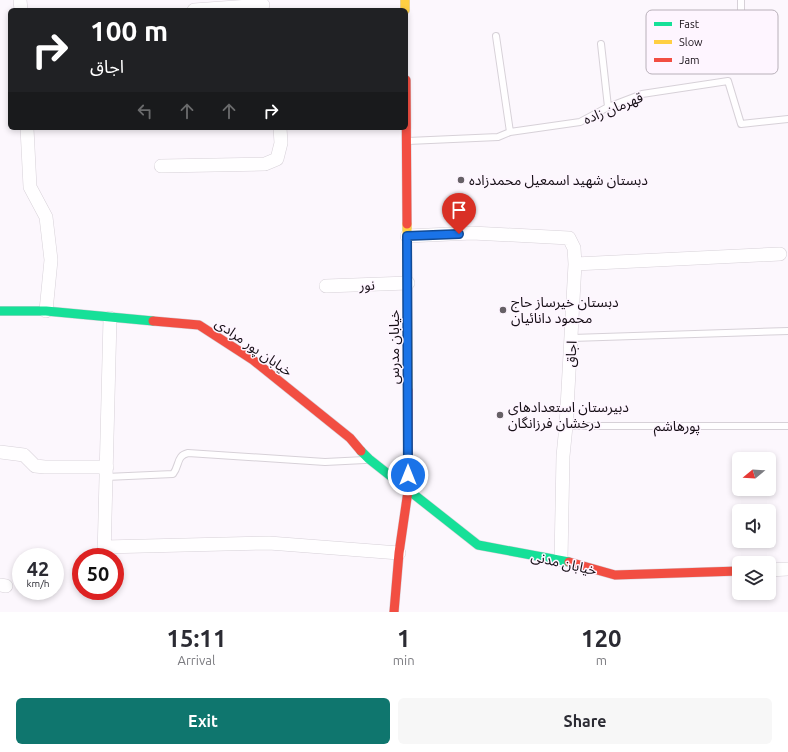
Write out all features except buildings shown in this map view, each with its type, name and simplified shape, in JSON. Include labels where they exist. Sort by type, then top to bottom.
[{"type":"street","points":[[222,8],[264,5]]},
{"type":"street","points":[[27,130],[30,187],[46,217],[51,260],[46,311]]},
{"type":"street","points":[[161,166],[265,164],[277,159],[281,143],[280,130]]},
{"type":"street","name":"خیابان مدرس","points":[[394,612],[399,553],[408,491],[407,130]]},
{"type":"street","name":"اجاق","points":[[407,236],[472,233],[569,238],[574,248],[575,264],[572,338],[563,456],[561,560]]},
{"type":"street","points":[[575,264],[780,254]]},
{"type":"street","name":"نور","points":[[326,286],[408,283]]},
{"type":"street","name":"خیابان پور مرادی","points":[[0,311],[46,311],[199,325],[253,360],[350,438],[369,459],[408,491]]},
{"type":"street","points":[[104,548],[110,318]]},
{"type":"street","points":[[0,452],[24,455],[35,466],[40,467],[106,472]]},
{"type":"street","name":"خیابان مدنی","points":[[408,491],[478,545],[561,560],[614,575],[732,571]]},
{"type":"street","points":[[124,551],[269,542],[399,553]]},
{"type":"street","points":[[776,570],[788,569]]},
{"type":"lane","points":[[496,36],[510,132]]},
{"type":"lane","points":[[601,44],[608,107]]},
{"type":"lane","name":"قهرمان زاده","points":[[407,141],[498,137],[510,132],[580,122],[608,107],[642,94],[728,82],[741,124],[788,119]]},
{"type":"lane","points":[[572,338],[788,331]]},
{"type":"lane","name":"پورهاشم","points":[[566,426],[788,426]]},
{"type":"lane","points":[[106,472],[173,474],[177,469],[178,459],[182,454],[188,453],[325,462],[369,459]]},
{"type":"traffic: fast","points":[[0,311],[46,311],[153,321]]},
{"type":"traffic: fast","points":[[361,451],[369,459],[478,545],[569,562]]},
{"type":"traffic: slow","points":[[405,0],[405,8]]},
{"type":"traffic: slow","points":[[407,224],[408,390]]},
{"type":"traffic: jam","points":[[406,130],[407,224]]},
{"type":"traffic: jam","points":[[153,321],[199,325],[253,360],[350,438],[361,451]]},
{"type":"traffic: jam","points":[[394,612],[399,553],[408,491],[408,390]]},
{"type":"traffic: jam","points":[[569,562],[615,575],[732,571]]},
{"type":"place","name":"دبستان شهید اسمعیل محمدزاده","points":[[461,180]]},
{"type":"place","name":"دبستان خیرساز حاج محمود دانائیان","points":[[503,310]]},
{"type":"place","name":"دبیرستان استعدادهای درخشان فرزانگان","points":[[500,415]]},
{"type":"route","points":[[408,475],[407,236],[459,234]]}]
